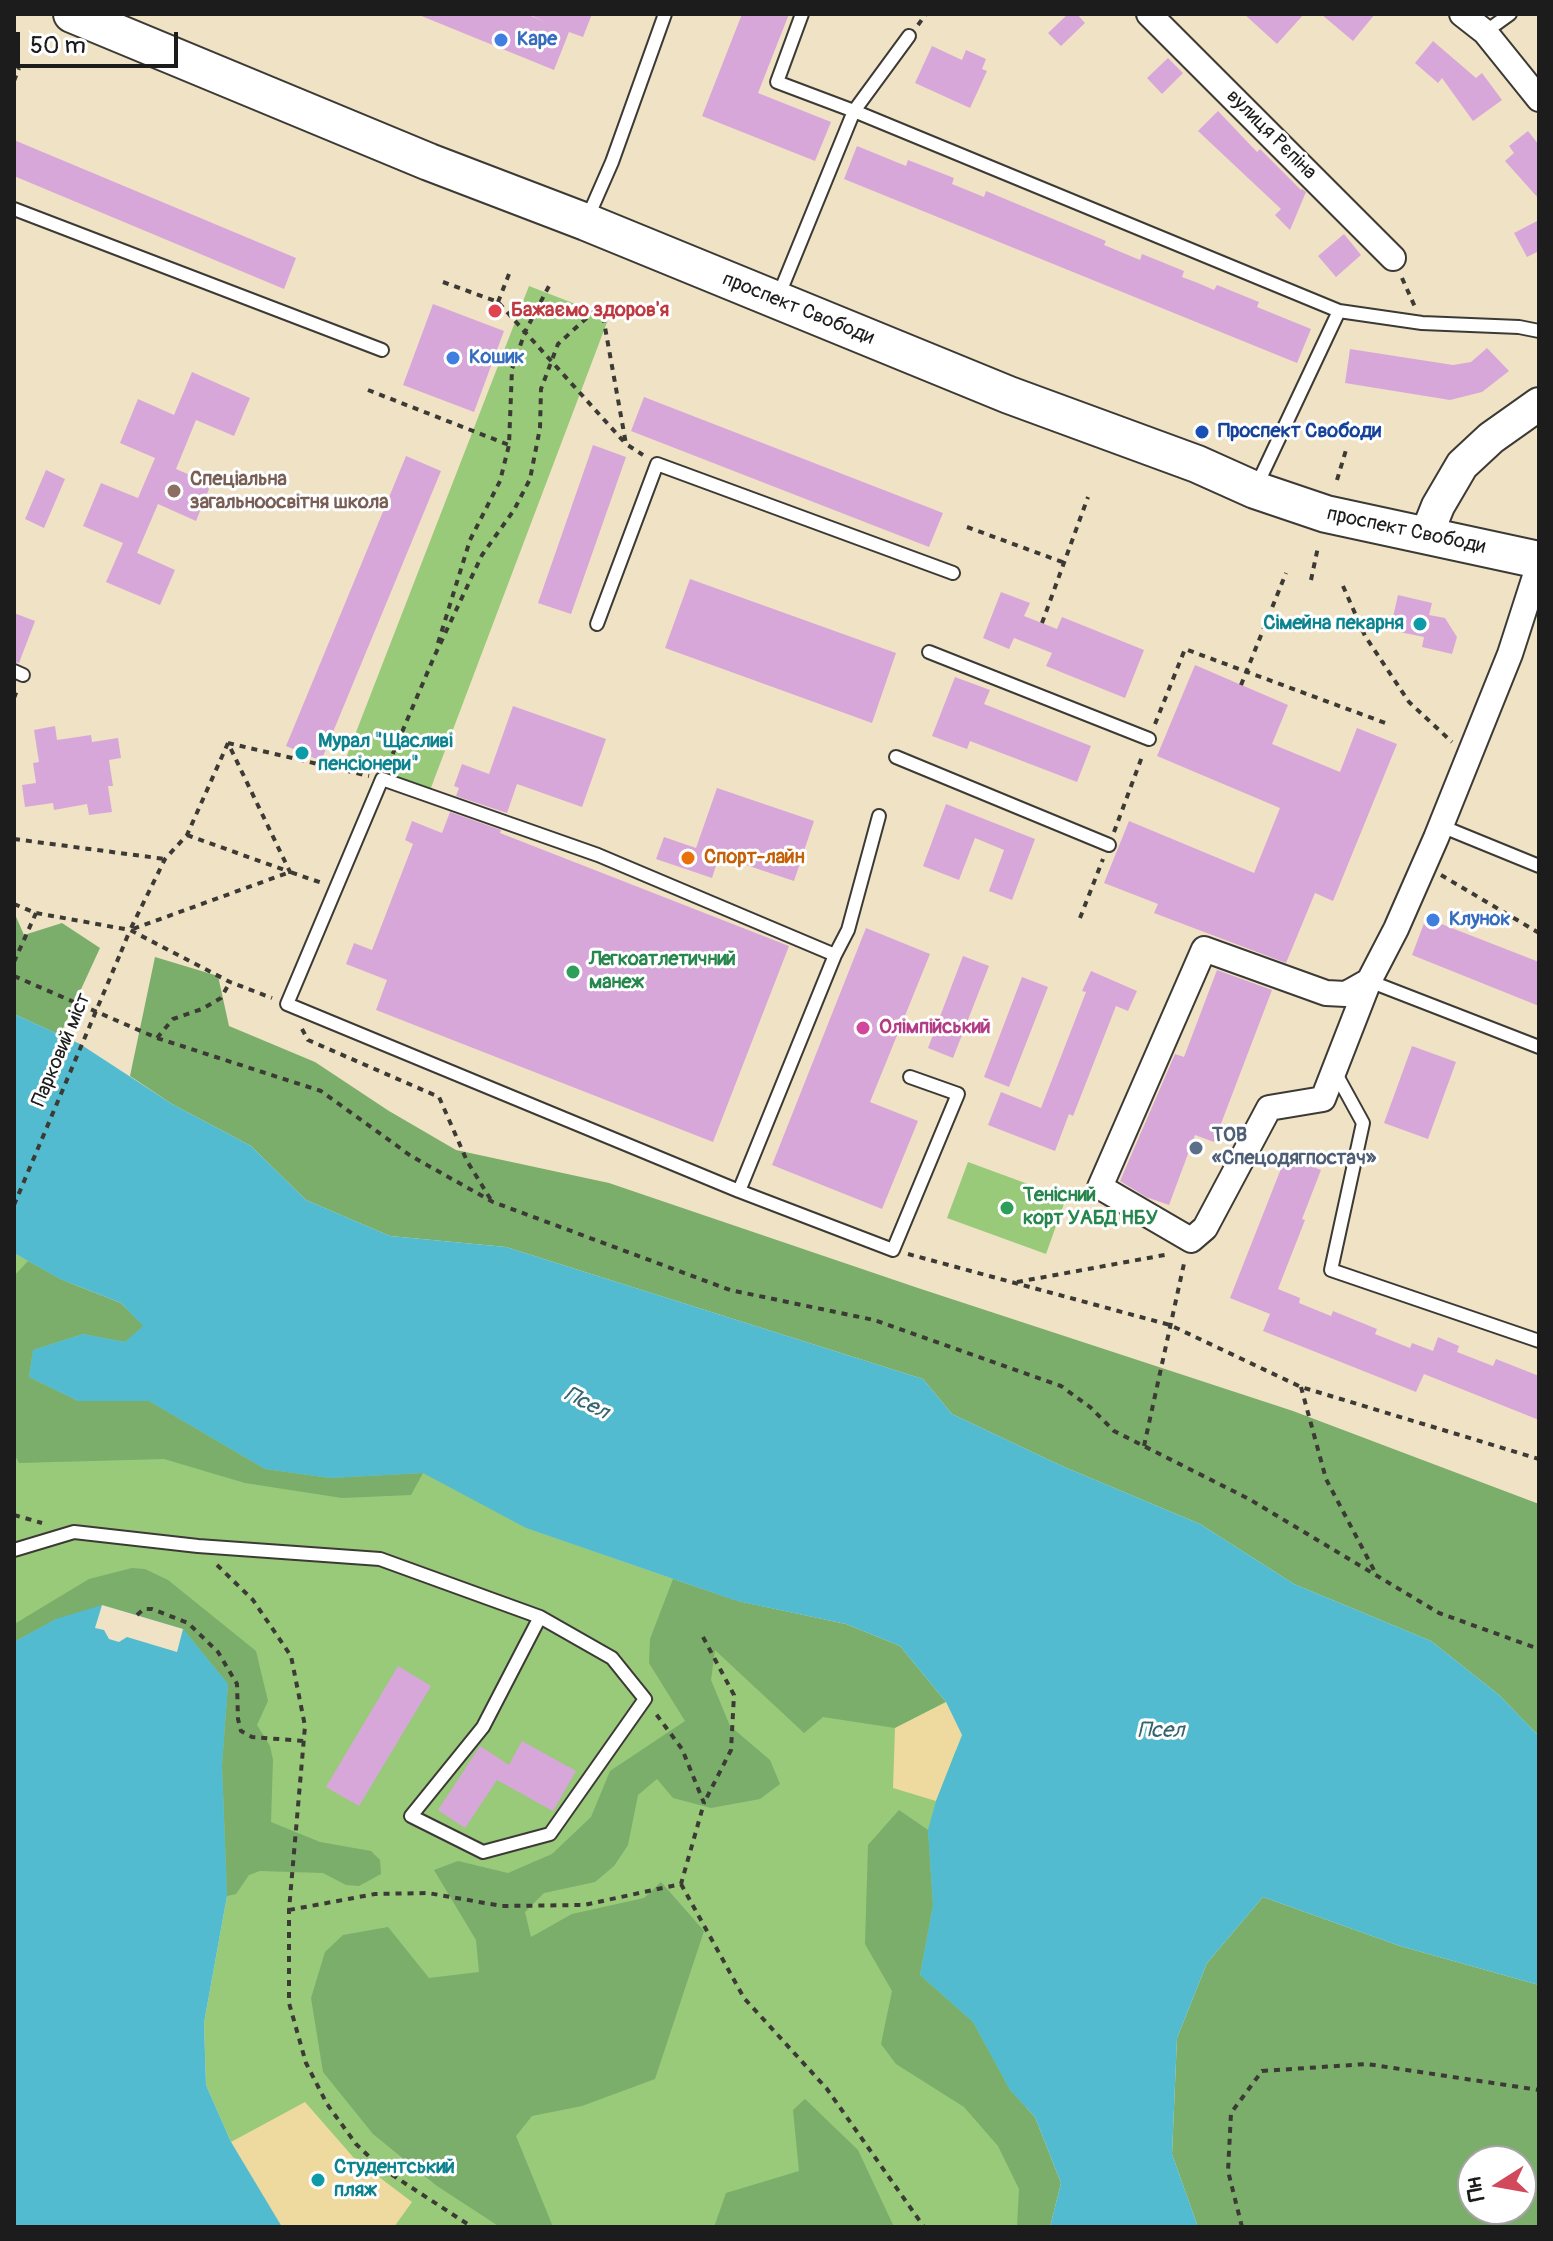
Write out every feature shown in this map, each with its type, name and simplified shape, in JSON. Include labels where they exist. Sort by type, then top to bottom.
[{"type":"main road","name":"проспект Свободи","points":[[72,14],[429,162],[586,222],[1009,395],[1197,464],[1255,490],[1326,514],[1539,562]]},
{"type":"street","name":"вулиця Рєпіна","points":[[1149,14],[1393,258]]},
{"type":"street","points":[[1462,14],[1485,32],[1539,99]]},
{"type":"street","points":[[1426,536],[1438,506],[1462,465],[1491,438],[1539,404]]},
{"type":"street","points":[[1369,981],[1346,994],[1326,993],[1204,949],[1100,1187],[1190,1240],[1205,1228],[1269,1108],[1323,1099],[1369,981],[1396,929],[1441,826],[1510,654],[1539,562]]},
{"type":"lane","points":[[586,222],[612,162],[665,14]]},
{"type":"lane","points":[[802,14],[777,82],[1339,311],[1422,323],[1519,327],[1539,331]]},
{"type":"lane","points":[[1485,32],[1510,14]]},
{"type":"lane","points":[[777,300],[854,111],[909,36]]},
{"type":"lane","points":[[14,209],[382,350]]},
{"type":"lane","points":[[1255,490],[1339,311]]},
{"type":"lane","points":[[597,624],[657,464],[953,573]]},
{"type":"lane","points":[[929,652],[1149,739]]},
{"type":"lane","points":[[896,757],[1109,845]]},
{"type":"lane","points":[[835,955],[598,855],[382,779],[287,1004],[739,1191],[893,1250],[958,1094],[910,1077]]},
{"type":"lane","points":[[739,1191],[848,930],[879,816]]},
{"type":"lane","points":[[1441,826],[1539,866]]},
{"type":"lane","points":[[1369,981],[1539,1047]]},
{"type":"lane","points":[[1333,1069],[1363,1123],[1331,1270],[1539,1341]]},
{"type":"lane","points":[[14,1550],[74,1532],[198,1546],[380,1559],[540,1617],[612,1658],[645,1699],[550,1834],[483,1852],[411,1816],[483,1727],[540,1617]]},
{"type":"path","points":[[14,81],[19,68]]},
{"type":"path","points":[[1393,258],[1422,323]]},
{"type":"path","points":[[498,302],[511,269]]},
{"type":"path","points":[[443,282],[498,302],[626,444],[657,464]]},
{"type":"path","points":[[434,657],[470,540],[500,481],[509,445],[512,369],[525,332],[549,286]]},
{"type":"path","points":[[228,743],[382,779],[482,555],[514,510],[530,479],[540,428],[541,389],[558,344],[601,305],[626,444]]},
{"type":"path","points":[[368,390],[509,445]]},
{"type":"path","points":[[1337,480],[1346,450]]},
{"type":"path","points":[[1042,623],[1088,497]]},
{"type":"path","points":[[967,527],[1065,563]]},
{"type":"path","points":[[1311,580],[1318,547]]},
{"type":"path","points":[[1241,685],[1286,573]]},
{"type":"path","points":[[1343,586],[1365,636],[1409,702],[1468,758]]},
{"type":"path","points":[[1080,918],[1185,649],[1388,724]]},
{"type":"path","points":[[228,743],[290,872]]},
{"type":"path","name":"Парковий міст","points":[[14,1205],[130,930],[165,859],[187,835],[228,743]]},
{"type":"path","points":[[187,835],[300,875]]},
{"type":"path","points":[[14,839],[165,859]]},
{"type":"path","points":[[1423,865],[1539,933]]},
{"type":"path","points":[[130,930],[290,872]]},
{"type":"path","points":[[14,904],[36,913],[130,930],[230,982],[287,1004],[308,1040],[439,1097],[467,1161],[493,1202]]},
{"type":"path","points":[[14,962],[36,913]]},
{"type":"path","points":[[14,976],[157,1038],[321,1091],[411,1156],[493,1202],[730,1290],[874,1320],[1061,1386],[1090,1407],[1114,1431],[1249,1499],[1439,1613],[1539,1649]]},
{"type":"path","points":[[157,1038],[173,1019],[202,1009],[221,998],[230,982]]},
{"type":"path","points":[[1013,1283],[1175,1253],[1190,1240]]},
{"type":"path","points":[[1143,1446],[1190,1240]]},
{"type":"path","points":[[893,1250],[1170,1325],[1301,1387],[1539,1459]]},
{"type":"path","points":[[1301,1387],[1326,1479],[1377,1576]]},
{"type":"path","points":[[198,1546],[253,1600],[291,1656],[305,1726],[289,1910],[289,2003],[306,2063],[327,2104],[356,2144],[380,2167],[472,2227]]},
{"type":"path","points":[[137,1615],[144,1609],[152,1609],[188,1623],[218,1652],[237,1684],[241,1731],[252,1737],[304,1741]]},
{"type":"path","points":[[703,1637],[734,1695],[731,1750],[704,1803],[681,1884],[744,1998],[827,2089],[924,2227]]},
{"type":"path","points":[[645,1699],[682,1749],[704,1803]]},
{"type":"path","points":[[289,1910],[375,1894],[428,1893],[502,1906],[584,1905],[681,1884]]},
{"type":"path","points":[[1242,2227],[1228,2171],[1231,2113],[1262,2071],[1367,2064],[1539,2090]]},
{"type":"green space","points":[[529,286],[609,317],[429,793],[346,758]]},
{"type":"green space","points":[[14,912],[24,935],[62,923],[100,948],[60,1035],[14,1014]]},
{"type":"green space","points":[[155,957],[218,976],[229,1026],[315,1062],[456,1150],[609,1183],[1293,1411],[1539,1504],[1539,1736],[1499,1695],[1431,1641],[1294,1584],[1200,1524],[1062,1466],[952,1414],[923,1379],[506,1247],[390,1236],[306,1200],[251,1146],[172,1104],[130,1076]]},
{"type":"green space","name":"Тенісний корт УАБД НБУ","points":[[968,1162],[1066,1198],[1046,1254],[947,1218]]},
{"type":"green space","points":[[14,1253],[527,1528],[737,1601],[946,1702],[1050,2227],[282,2227],[231,2142],[206,2085],[204,2023],[227,1896],[14,1642]]},
{"type":"green space","points":[[28,1261],[60,1279],[121,1303],[144,1326],[125,1342],[83,1334],[33,1350],[29,1377],[78,1401],[149,1401],[265,1469],[330,1478],[423,1473],[411,1495],[342,1498],[245,1483],[164,1459],[19,1463],[14,1454],[14,1276]]},
{"type":"green space","points":[[132,1568],[145,1569],[168,1580],[256,1651],[268,1701],[257,1725],[270,1746],[273,1760],[271,1822],[320,1842],[371,1851],[380,1860],[381,1874],[359,1886],[346,1885],[323,1873],[260,1871],[249,1875],[236,1894],[227,1896],[222,1765],[228,1684],[183,1629],[56,1619],[14,1642],[16,1623],[89,1579]]},
{"type":"green space","points":[[673,1579],[738,1601],[846,1624],[900,1646],[946,1702],[895,1728],[823,1717],[804,1733],[715,1650],[711,1680],[730,1726],[770,1760],[780,1784],[760,1799],[711,1808],[673,1798],[657,1779],[638,1795],[628,1845],[614,1866],[595,1882],[544,1893],[525,1912],[531,1937],[572,1914],[644,1898],[661,1882],[704,1931],[655,2079],[582,2106],[532,2116],[516,2136],[553,2227],[500,2227],[437,2186],[373,2134],[323,2072],[311,1998],[325,1952],[343,1935],[388,1927],[429,1978],[479,1972],[476,1940],[434,1870],[458,1861],[508,1873],[552,1854],[591,1817],[610,1771],[685,1721],[649,1663],[650,1639]]},
{"type":"green space","points":[[899,1810],[928,1830],[933,1905],[920,1975],[973,2022],[1010,2090],[1035,2117],[1061,2183],[1050,2227],[1017,2227],[1019,2189],[998,2146],[964,2107],[896,2064],[881,2044],[892,1991],[865,1944],[868,1845]]},
{"type":"green space","points":[[1263,1897],[1400,1946],[1539,1985],[1539,2227],[1198,2227],[1172,2154],[1177,2038],[1207,1963]]},
{"type":"green space","points":[[805,2099],[858,2150],[894,2227],[714,2227],[726,2193],[799,2171],[793,2110]]},
{"type":"sand","points":[[946,1702],[962,1735],[936,1801],[893,1788],[895,1728]]},
{"type":"sand","name":"Студентський пляж","points":[[305,2102],[354,2158],[412,2202],[394,2227],[282,2227],[231,2142]]},
{"type":"water","name":"Псел","points":[[14,1014],[80,1044],[172,1104],[251,1146],[306,1200],[390,1236],[506,1247],[923,1379],[952,1414],[1062,1466],[1200,1524],[1294,1584],[1431,1641],[1499,1695],[1539,1736],[1539,1985],[1400,1946],[1263,1897],[1207,1963],[1177,2038],[1172,2154],[1198,2227],[1050,2227],[1061,2183],[1035,2117],[1010,2090],[973,2022],[920,1975],[933,1905],[928,1830],[962,1735],[946,1702],[900,1646],[846,1624],[737,1601],[526,1528],[423,1473],[330,1478],[265,1469],[149,1401],[78,1401],[29,1377],[33,1350],[83,1334],[125,1342],[143,1326],[121,1303],[60,1279],[14,1253]]},
{"type":"water","points":[[102,1605],[183,1629],[228,1684],[222,1765],[227,1896],[204,2023],[206,2085],[231,2142],[282,2227],[14,2227],[14,1642],[56,1619]]},
{"type":"pier","points":[[102,1605],[183,1629],[177,1652],[127,1637],[119,1642],[109,1639],[104,1630],[95,1628]]},
{"type":"building","points":[[526,14],[546,22],[528,14],[592,14],[583,37],[569,32],[554,70],[419,15]]},
{"type":"building","points":[[742,14],[789,14],[758,93],[831,122],[815,161],[702,116]]},
{"type":"building","points":[[1068,14],[1077,14],[1085,23],[1061,46],[1048,33]]},
{"type":"building","points":[[1244,14],[1304,14],[1277,44]]},
{"type":"building","points":[[1321,14],[1375,14],[1353,41]]},
{"type":"building","points":[[1433,41],[1476,78],[1482,73],[1502,100],[1473,121],[1442,78],[1438,83],[1415,63]]},
{"type":"building","points":[[932,46],[962,60],[966,50],[986,59],[982,69],[987,71],[970,108],[915,83]]},
{"type":"building","points":[[1168,58],[1183,73],[1162,94],[1147,78]]},
{"type":"building","points":[[1218,111],[1257,152],[1260,149],[1306,192],[1290,230],[1275,215],[1281,209],[1198,131]]},
{"type":"building","points":[[1528,131],[1539,145],[1539,199],[1505,161],[1514,153],[1509,146]]},
{"type":"building","points":[[14,140],[296,258],[284,289],[14,176]]},
{"type":"building","points":[[857,146],[906,166],[908,160],[954,178],[952,184],[984,197],[986,191],[1106,241],[1104,245],[1140,260],[1142,254],[1184,271],[1182,277],[1214,290],[1217,285],[1259,302],[1257,307],[1311,329],[1297,363],[844,179]]},
{"type":"building","points":[[1539,220],[1539,251],[1527,257],[1514,233]]},
{"type":"building","points":[[1344,234],[1361,255],[1336,277],[1318,256]]},
{"type":"building","name":"Кошик","points":[[433,304],[504,331],[474,412],[403,385]]},
{"type":"building","points":[[1487,348],[1509,371],[1482,392],[1450,400],[1345,383],[1350,349],[1453,365],[1471,362]]},
{"type":"building","name":"Спеціальна загальноосвітня школа","points":[[192,372],[250,398],[234,436],[196,420],[176,469],[211,484],[196,521],[158,504],[137,553],[175,570],[160,605],[106,582],[123,543],[83,526],[101,483],[138,498],[155,458],[120,443],[138,399],[174,415]]},
{"type":"building","points":[[644,397],[943,513],[929,547],[631,431]]},
{"type":"building","points":[[593,445],[626,457],[571,614],[538,603]]},
{"type":"building","points":[[406,456],[441,471],[321,761],[286,746]]},
{"type":"building","points":[[46,470],[65,479],[44,528],[25,519]]},
{"type":"building","points":[[690,579],[896,653],[872,723],[665,648]]},
{"type":"building","points":[[1001,592],[1030,603],[1024,616],[1057,629],[1062,617],[1144,650],[1125,698],[1046,666],[1052,653],[1014,638],[1009,649],[983,638]]},
{"type":"building","name":"Сімейна пекарня","points":[[1398,595],[1432,603],[1429,615],[1445,618],[1457,637],[1452,654],[1422,647],[1424,637],[1390,630]]},
{"type":"building","points":[[14,613],[35,621],[19,663],[14,662]]},
{"type":"building","points":[[1195,665],[1288,705],[1272,744],[1340,772],[1357,728],[1397,744],[1333,901],[1315,893],[1286,963],[1154,913],[1158,904],[1104,883],[1129,821],[1254,873],[1280,808],[1157,756]]},
{"type":"building","points":[[955,677],[990,690],[984,704],[1091,746],[1077,782],[970,741],[967,749],[932,736]]},
{"type":"building","points":[[513,706],[606,739],[582,807],[517,784],[507,813],[456,796],[459,788],[454,786],[462,764],[489,774]]},
{"type":"building","points":[[55,726],[57,740],[91,735],[92,742],[118,738],[121,758],[109,760],[113,786],[108,786],[112,812],[89,815],[87,804],[54,810],[53,803],[25,807],[22,785],[36,783],[33,763],[39,762],[34,730]]},
{"type":"building","points":[[717,788],[814,821],[794,881],[719,856],[712,878],[656,859],[664,837],[696,848]]},
{"type":"building","points":[[946,804],[1035,839],[1012,900],[989,891],[1004,850],[975,838],[959,880],[923,866]]},
{"type":"building","name":"Легкоатлетичний манеж","points":[[450,812],[789,946],[713,1142],[376,1010],[387,980],[346,964],[354,943],[372,950],[413,844],[405,840],[412,821],[442,833]]},
{"type":"building","points":[[1426,918],[1539,962],[1539,1006],[1412,955]]},
{"type":"building","name":"Олімпійський","points":[[866,928],[930,954],[870,1102],[918,1121],[882,1209],[772,1165]]},
{"type":"building","points":[[963,956],[989,966],[953,1058],[928,1048]]},
{"type":"building","points":[[1217,970],[1272,990],[1214,1142],[1195,1135],[1169,1205],[1146,1197],[1120,1181],[1175,1054],[1184,1057]]},
{"type":"building","points":[[1091,971],[1137,991],[1128,1011],[1116,1006],[1073,1116],[1069,1114],[1055,1151],[988,1125],[1001,1092],[1041,1108],[1086,992],[1082,991]]},
{"type":"building","points":[[1022,977],[1048,987],[1009,1087],[984,1077]]},
{"type":"building","points":[[1412,1046],[1456,1062],[1428,1139],[1384,1123]]},
{"type":"building","points":[[1286,1156],[1321,1170],[1278,1289],[1300,1298],[1299,1303],[1331,1316],[1333,1311],[1377,1329],[1375,1334],[1410,1348],[1412,1343],[1433,1351],[1438,1337],[1459,1346],[1457,1352],[1493,1366],[1496,1359],[1539,1376],[1539,1420],[1424,1374],[1416,1392],[1263,1331],[1270,1314],[1230,1298]]},
{"type":"building","points":[[398,1666],[431,1686],[359,1806],[326,1787]]},
{"type":"building","points":[[522,1741],[576,1771],[553,1811],[497,1780],[465,1828],[438,1810],[480,1746],[509,1765]]},
{"type":"place","name":"Каре","points":[[501,40]]},
{"type":"place","name":"Бажаємо здоров'я","points":[[495,311]]},
{"type":"place","name":"Кошик","points":[[453,358]]},
{"type":"place","name":"Проспект Свободи","points":[[1202,432]]},
{"type":"place","name":"Спеціальна загальноосвітня школа","points":[[174,491]]},
{"type":"place","name":"Сімейна пекарня","points":[[1420,624]]},
{"type":"place","name":"Мурал \"Щасливі пенсіонери\"","points":[[302,753]]},
{"type":"place","name":"Спорт-лайн","points":[[688,858]]},
{"type":"place","name":"Клунок","points":[[1433,920]]},
{"type":"place","name":"Легкоатлетичний манеж","points":[[573,972]]},
{"type":"place","name":"Олімпійський","points":[[863,1028]]},
{"type":"place","name":"ТОВ «Спецодягпостач»","points":[[1196,1148]]},
{"type":"place","name":"Тенісний корт УАБД НБУ","points":[[1007,1208]]},
{"type":"place","name":"Студентський пляж","points":[[318,2180]]}]
